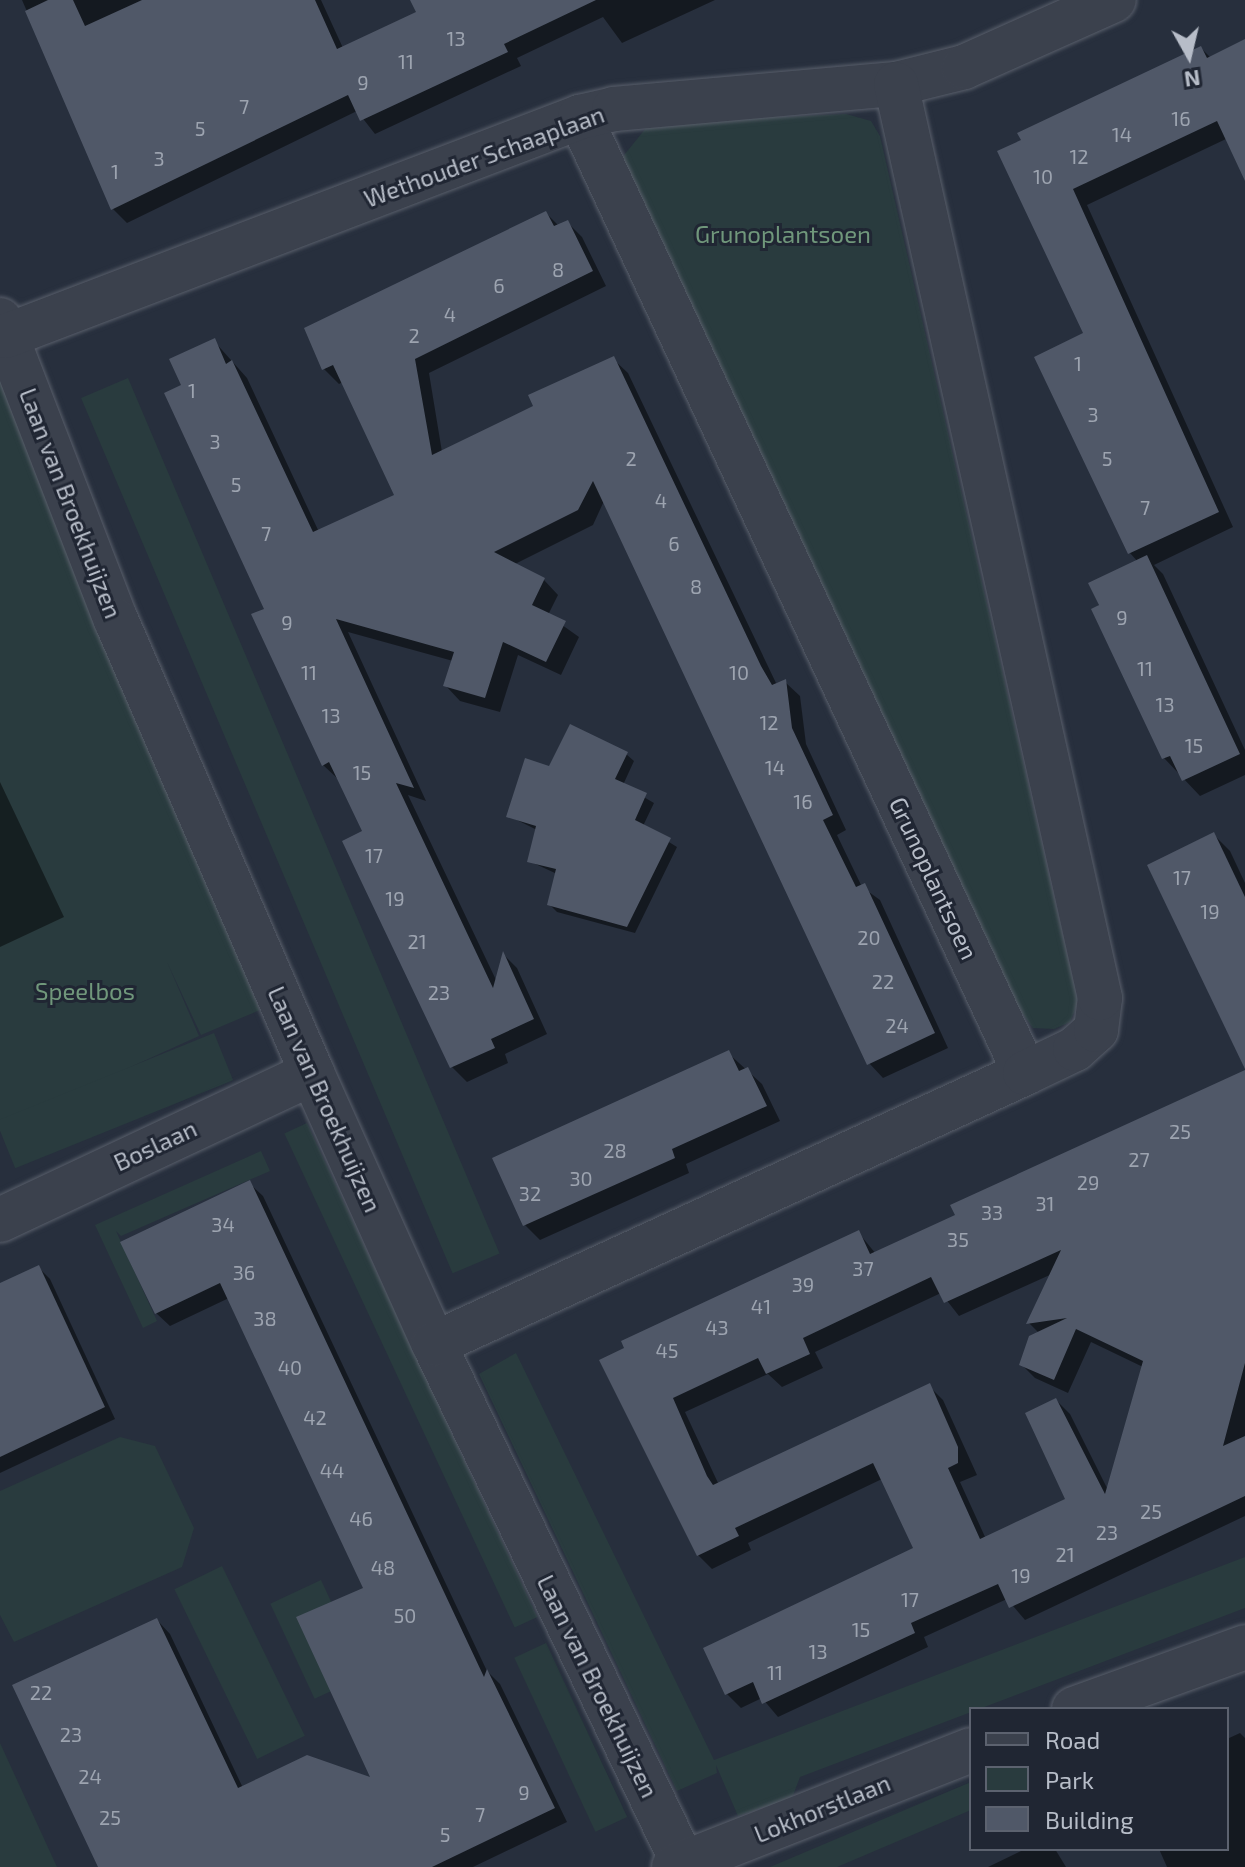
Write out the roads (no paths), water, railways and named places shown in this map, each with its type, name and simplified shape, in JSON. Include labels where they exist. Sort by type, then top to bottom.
[{"type":"street","name":"Wethouder Schaaplaan","points":[[3,328],[580,117],[614,109],[896,84],[964,67],[1114,0]]},
{"type":"street","points":[[434,1344],[1025,1073],[1075,1049],[1096,1030],[1100,998],[896,84]]},
{"type":"street","name":"Grunoplantsoen","points":[[580,117],[1025,1073]]},
{"type":"street","name":"Laan van Broekhuijzen","points":[[3,328],[116,620],[312,1073],[434,1344],[678,1865]]},
{"type":"street","name":"Boslaan","points":[[0,1220],[312,1073]]},
{"type":"street","points":[[1080,1707],[1245,1647]]},
{"type":"street","name":"Lokhorstlaan","points":[[678,1865],[969,1751]]},
{"type":"park label","name":"Speelbos","points":[[85,991]]}]
